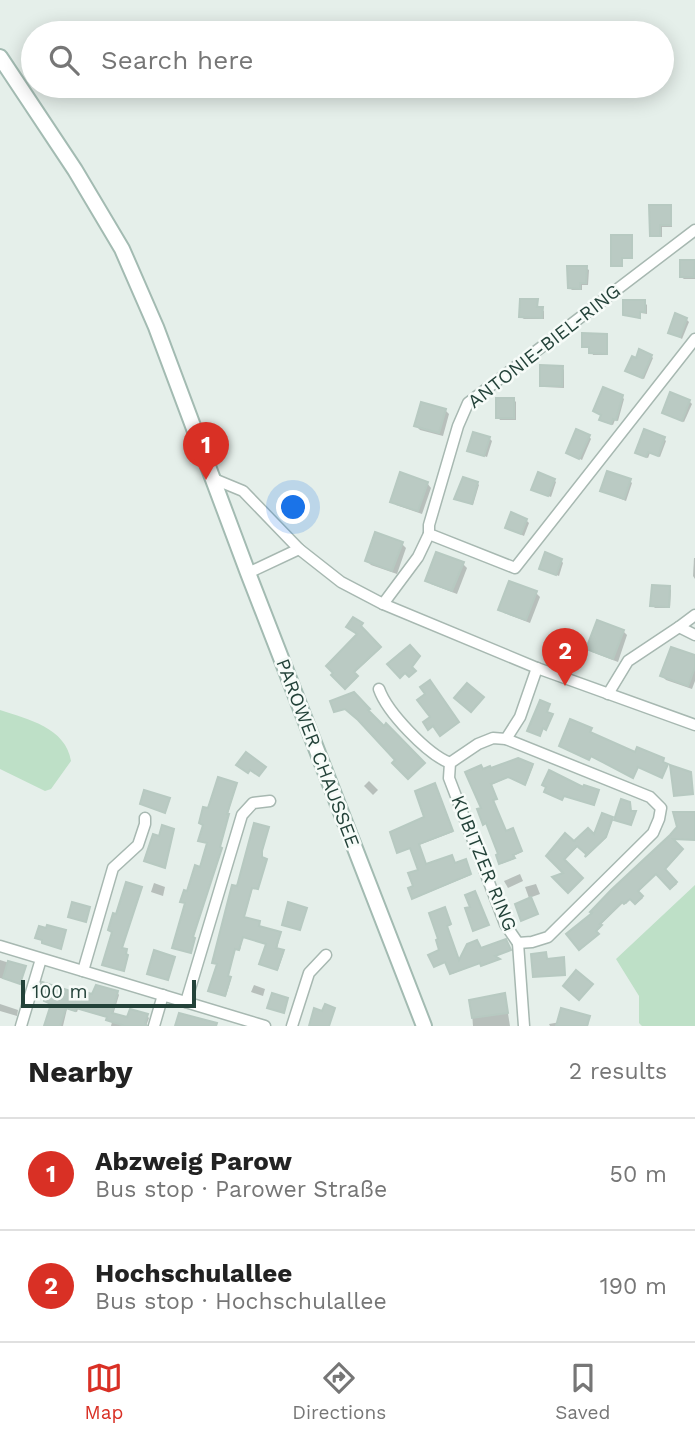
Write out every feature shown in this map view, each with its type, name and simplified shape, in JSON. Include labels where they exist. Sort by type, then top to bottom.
[{"type":"street","name":"PAROWER CHAUSSEE","points":[[0,57],[21,89]]},
{"type":"street","name":"PAROWER CHAUSSEE","points":[[27,98],[75,170],[122,249],[156,327],[248,573],[424,1026]]},
{"type":"street","name":"ANTONIE-BIEL-RING","points":[[383,604],[418,557],[429,534],[429,525],[466,406],[695,230]]},
{"type":"street","points":[[429,534],[515,568],[695,339]]},
{"type":"street","points":[[214,479],[243,491],[299,549],[341,582],[383,604],[537,668],[695,725]]},
{"type":"street","points":[[248,573],[299,549]]},
{"type":"street","points":[[608,694],[628,662],[695,615]]},
{"type":"street","points":[[678,627],[695,635]]},
{"type":"street","points":[[379,689],[383,702],[435,756],[450,763],[478,744],[493,738],[506,739],[520,717],[537,668]]},
{"type":"street","name":"KUBITZER RING","points":[[450,763],[449,778],[505,924],[518,943],[548,937],[653,833],[661,808],[650,797],[506,739]]},
{"type":"street","points":[[186,1002],[242,816],[253,803],[270,801]]},
{"type":"street","points":[[83,971],[113,868],[138,845],[145,818]]},
{"type":"street","points":[[518,943],[524,1026]]},
{"type":"street","points":[[0,946],[265,1026]]},
{"type":"street","points":[[292,1026],[309,974],[326,955]]},
{"type":"street","points":[[21,1026],[41,959]]},
{"type":"street","points":[[154,1026],[163,995]]},
{"type":"green space","points":[[0,710],[44,726],[62,740],[71,761],[51,789],[45,791],[0,769]]},
{"type":"green space","points":[[695,885],[695,1026],[642,1026],[639,1023],[639,996],[616,959]]},
{"type":"building","points":[[649,205],[671,205],[671,225],[660,225],[660,236],[650,236]]},
{"type":"building","points":[[611,235],[632,235],[632,258],[622,258],[622,266],[611,266]]},
{"type":"building","points":[[680,260],[695,260],[694,277],[680,277]]},
{"type":"building","points":[[567,266],[587,266],[586,283],[580,283],[580,289],[568,288]]},
{"type":"building","points":[[520,299],[538,299],[537,307],[543,307],[542,318],[519,317]]},
{"type":"building","points":[[623,300],[645,300],[645,312],[640,312],[640,318],[623,315]]},
{"type":"building","points":[[675,313],[687,318],[680,337],[668,333]]},
{"type":"building","points":[[582,333],[607,334],[607,354],[589,353],[589,347],[582,347]]},
{"type":"building","points":[[639,349],[652,355],[642,378],[625,371],[632,356],[636,358]]},
{"type":"building","points":[[540,365],[563,366],[562,386],[540,386]]},
{"type":"building","points":[[603,387],[623,395],[616,420],[613,419],[611,424],[599,420],[601,415],[593,411]]},
{"type":"building","points":[[670,392],[690,400],[682,421],[662,413]]},
{"type":"building","points":[[496,398],[514,398],[514,418],[496,418]]},
{"type":"building","points":[[421,402],[446,409],[439,433],[414,426]]},
{"type":"building","points":[[576,429],[590,435],[579,459],[566,453]]},
{"type":"building","points":[[644,429],[665,437],[658,456],[648,452],[646,457],[635,453]]},
{"type":"building","points":[[473,432],[490,437],[484,456],[467,451]]},
{"type":"building","points":[[607,471],[631,479],[624,499],[600,491]]},
{"type":"building","points":[[400,472],[428,482],[418,511],[390,502]]},
{"type":"building","points":[[538,472],[555,479],[548,496],[531,490]]},
{"type":"building","points":[[463,477],[478,482],[472,504],[454,499]]},
{"type":"building","points":[[511,512],[527,519],[521,534],[505,528]]},
{"type":"building","points":[[375,532],[403,542],[392,571],[365,561]]},
{"type":"building","points":[[436,552],[464,562],[452,591],[425,581]]},
{"type":"building","points":[[545,552],[562,559],[556,575],[539,569]]},
{"type":"building","points":[[509,581],[537,591],[526,620],[498,610]]},
{"type":"building","points":[[652,585],[670,586],[669,607],[650,606]]},
{"type":"building","points":[[353,617],[363,623],[361,626],[381,647],[354,672],[358,676],[345,689],[326,666],[357,634],[346,627]]},
{"type":"building","points":[[597,620],[624,630],[613,659],[586,649]]},
{"type":"building","points":[[410,645],[420,656],[412,667],[416,671],[409,677],[405,673],[400,678],[387,664]]},
{"type":"building","points":[[671,647],[695,655],[695,667],[688,686],[660,676]]},
{"type":"building","points":[[430,680],[459,722],[440,736],[433,726],[428,730],[423,722],[430,717],[417,700],[425,694],[420,687]]},
{"type":"building","points":[[467,683],[484,697],[471,712],[454,698]]},
{"type":"building","points":[[354,692],[384,726],[386,723],[425,763],[408,779],[392,763],[395,760],[358,720],[345,709],[334,712],[330,701]]},
{"type":"building","points":[[540,700],[550,704],[547,712],[553,714],[546,730],[543,728],[540,736],[527,731]]},
{"type":"building","points":[[570,719],[592,728],[590,732],[635,752],[637,747],[664,758],[663,762],[668,764],[662,778],[638,767],[633,778],[591,756],[589,760],[559,746]]},
{"type":"building","points":[[246,752],[266,767],[259,776],[236,765]]},
{"type":"building","points":[[518,758],[533,764],[525,785],[508,777],[491,784],[497,799],[493,800],[506,831],[513,828],[522,851],[513,855],[515,858],[499,864],[486,823],[483,825],[477,809],[481,808],[465,772],[481,765],[483,769],[490,766],[491,768]]},
{"type":"building","points":[[670,765],[691,772],[693,794],[674,796]]},
{"type":"building","points":[[549,770],[583,787],[584,785],[599,790],[594,805],[564,796],[562,800],[544,792],[546,787],[542,785]]},
{"type":"building","points":[[218,777],[237,783],[227,814],[220,847],[222,848],[193,937],[195,938],[191,953],[172,948],[185,903],[180,902],[184,890],[187,891],[195,865],[200,867],[207,843],[198,841],[203,825],[199,823],[203,807],[208,808]]},
{"type":"building","points":[[435,783],[453,831],[419,844],[426,864],[452,855],[455,863],[466,859],[471,874],[412,899],[408,888],[413,886],[408,873],[418,870],[410,848],[397,853],[390,832],[424,817],[415,791]]},
{"type":"building","points":[[144,790],[170,798],[165,813],[140,804]]},
{"type":"building","points":[[621,799],[630,802],[631,811],[636,811],[631,825],[614,820]]},
{"type":"building","points":[[673,812],[695,812],[695,840],[673,839],[683,849],[665,869],[677,882],[670,889],[656,874],[638,891],[643,896],[635,904],[630,899],[624,904],[622,902],[600,924],[602,925],[596,931],[599,934],[579,950],[566,934],[592,913],[590,912],[611,890],[670,835],[677,827]]},
{"type":"building","points":[[602,813],[613,817],[606,837],[585,857],[586,854],[577,846],[564,859],[583,878],[568,893],[552,877],[563,873],[546,856],[565,833],[574,841],[588,828],[594,834]]},
{"type":"building","points":[[254,823],[269,827],[262,851],[262,857],[267,859],[258,889],[252,888],[244,917],[260,921],[259,926],[281,932],[276,948],[284,950],[277,970],[259,964],[266,944],[243,937],[239,950],[235,949],[225,996],[208,991],[217,964],[212,963],[232,885],[237,886]]},
{"type":"building","points":[[162,825],[174,829],[165,868],[144,861],[153,834],[159,836]]},
{"type":"building","points":[[126,882],[142,887],[122,948],[127,949],[128,955],[124,971],[102,965],[112,932],[108,930]]},
{"type":"building","points":[[475,891],[489,925],[473,931],[465,908],[470,907],[465,895]]},
{"type":"building","points":[[531,897],[538,914],[521,921],[515,904]]},
{"type":"building","points":[[72,902],[90,907],[86,922],[68,917]]},
{"type":"building","points":[[288,902],[307,908],[300,930],[282,925]]},
{"type":"building","points":[[445,907],[451,924],[447,926],[459,960],[467,944],[477,940],[481,948],[506,939],[511,950],[495,956],[500,959],[450,974],[445,962],[434,967],[428,955],[439,950],[438,939],[429,913]]},
{"type":"building","points":[[47,925],[66,930],[61,949],[35,938],[39,926],[46,928]]},
{"type":"building","points":[[154,950],[175,957],[168,980],[147,974]]},
{"type":"building","points":[[546,952],[547,959],[564,957],[565,975],[533,977],[531,954]]},
{"type":"building","points":[[8,961],[26,966],[20,984],[3,978]]},
{"type":"building","points":[[576,970],[593,984],[579,1000],[563,986]]},
{"type":"building","points":[[42,982],[80,994],[81,991],[92,994],[96,985],[118,991],[112,1013],[127,1017],[130,1009],[148,1014],[145,1023],[147,1026],[125,1026],[106,1020],[107,1017],[76,1008],[75,1011],[66,1008],[60,1026],[44,1026],[51,1004],[44,1001],[45,996],[38,994]]},
{"type":"building","points":[[272,993],[288,998],[284,1013],[267,1008]]},
{"type":"building","points":[[505,993],[508,1013],[472,1018],[469,1000]]},
{"type":"building","points":[[325,1004],[335,1008],[329,1026],[309,1026],[314,1008],[322,1011]]},
{"type":"building","points":[[561,1008],[590,1016],[587,1026],[556,1026]]},
{"type":"building","points":[[179,1013],[217,1023],[216,1026],[175,1026]]},
{"type":"place","name":"Abzweig Parow","points":[[206,480]]},
{"type":"place","name":"Hochschulallee","points":[[565,686]]}]
